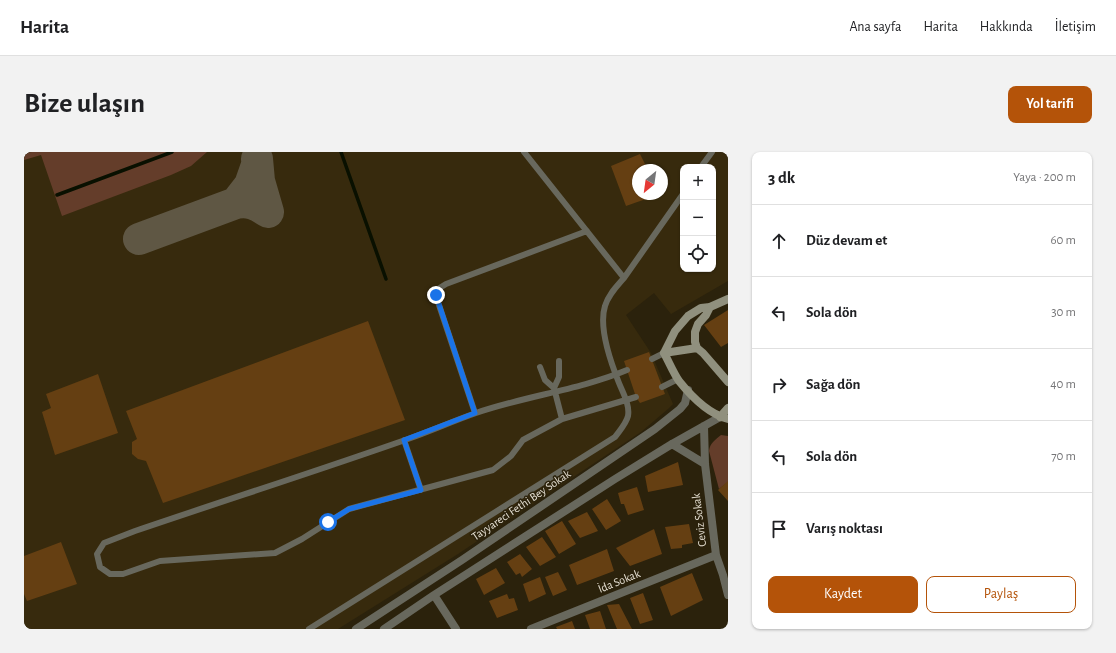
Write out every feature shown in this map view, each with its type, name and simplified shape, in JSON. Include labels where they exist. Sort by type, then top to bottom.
[{"type":"main road","points":[[664,353],[675,331],[688,316],[701,308],[710,307],[728,299]]},
{"type":"main road","points":[[710,307],[706,315],[698,324],[695,332],[695,342],[697,348],[728,382]]},
{"type":"main road","points":[[664,353],[697,348]]},
{"type":"main road","points":[[664,353],[678,380],[703,404],[724,418],[728,408]]},
{"type":"street","name":"Tayyareci Fethi Bey Sokak","points":[[356,629],[655,429],[680,409],[685,403],[688,390]]},
{"type":"street","points":[[384,629],[434,595],[672,444],[704,426],[724,418]]},
{"type":"street","name":"Ceviz Sokak","points":[[704,426],[705,464],[716,555],[726,574],[728,595]]},
{"type":"street","points":[[672,444],[705,464]]},
{"type":"street","name":"İda Sokak","points":[[531,629],[716,555]]},
{"type":"street","points":[[434,595],[456,629]]},
{"type":"lane","points":[[524,152],[624,278]]},
{"type":"lane","points":[[703,164],[712,152]]},
{"type":"lane","points":[[309,629],[615,436],[624,425],[628,414],[626,400],[616,375],[607,344],[602,320],[605,305],[614,289],[624,278],[680,198]]},
{"type":"lane","points":[[475,413],[437,298],[438,289],[443,285],[587,231]]},
{"type":"lane","points":[[652,359],[664,353]]},
{"type":"lane","points":[[554,390],[559,377],[559,361]]},
{"type":"lane","points":[[540,367],[545,380],[554,390],[562,419]]},
{"type":"lane","points":[[627,370],[616,375],[554,390],[475,413],[404,440],[135,531],[104,543],[97,554],[100,567],[110,574],[123,574],[160,561],[275,553],[302,539],[349,509],[493,470],[511,456],[523,440],[562,419],[636,397]]},
{"type":"lane","points":[[662,387],[678,380]]},
{"type":"lane","points":[[404,440],[421,490]]},
{"type":"shaded area","points":[[24,152],[728,152],[728,281],[671,314],[654,293],[626,315],[651,353],[673,404],[641,432],[458,554],[338,629],[24,629]]},
{"type":"shaded area","points":[[24,152],[207,152],[191,166],[171,175],[62,216],[41,155],[24,160]]},
{"type":"shaded area","points":[[721,435],[728,436],[728,482],[719,489],[709,451],[715,440]]},
{"type":"building","points":[[640,154],[645,164],[632,164],[632,200],[643,200],[626,206],[611,166]]},
{"type":"building","points":[[728,310],[728,343],[721,347],[704,325]]},
{"type":"building","points":[[368,321],[405,420],[163,503],[146,461],[138,459],[132,454],[132,442],[137,439],[126,411]]},
{"type":"building","points":[[649,352],[665,394],[640,403],[636,397],[624,361]]},
{"type":"building","points":[[98,374],[118,433],[55,455],[42,412],[51,408],[46,394]]},
{"type":"building","points":[[678,462],[683,485],[648,492],[645,476]]},
{"type":"building","points":[[728,481],[728,501],[718,490]]},
{"type":"building","points":[[637,487],[644,510],[628,515],[624,504],[621,504],[618,493]]},
{"type":"building","points":[[607,499],[621,521],[606,530],[592,509]]},
{"type":"building","points":[[587,512],[598,531],[580,538],[568,521]]},
{"type":"building","points":[[562,521],[576,544],[559,554],[545,531]]},
{"type":"building","points":[[689,524],[693,543],[682,545],[682,548],[671,549],[665,527]]},
{"type":"building","points":[[654,529],[662,554],[630,566],[616,548]]},
{"type":"building","points":[[542,537],[556,557],[540,566],[526,547]]},
{"type":"building","points":[[61,542],[77,584],[27,601],[24,594],[24,556]]},
{"type":"building","points":[[607,549],[614,571],[577,585],[569,565]]},
{"type":"building","points":[[520,554],[532,569],[522,577],[520,573],[516,575],[507,562]]},
{"type":"building","points":[[496,568],[505,583],[484,595],[476,579]]},
{"type":"building","points":[[558,572],[567,590],[553,596],[545,577]]},
{"type":"building","points":[[692,573],[703,600],[671,616],[660,587]]},
{"type":"building","points":[[540,577],[546,594],[529,602],[523,584]]},
{"type":"building","points":[[643,593],[653,620],[640,624],[630,598]]},
{"type":"building","points":[[507,594],[509,599],[514,598],[518,610],[497,618],[489,601]]},
{"type":"building","points":[[619,604],[632,629],[617,629],[607,605]]},
{"type":"building","points":[[600,611],[606,629],[590,629],[585,615]]},
{"type":"building","points":[[572,621],[575,629],[557,629],[556,627]]},
{"type":"waterway","points":[[57,195],[172,152]]},
{"type":"waterway","points":[[341,152],[386,279]]},
{"type":"taxiway","points":[[236,203],[245,202],[253,204],[268,212],[259,181],[257,159]]},
{"type":"taxiway","points":[[139,239],[236,203],[250,185],[257,165]]},
{"type":"route","points":[[328,522],[349,509],[421,490],[404,440],[475,413],[436,295]]}]
